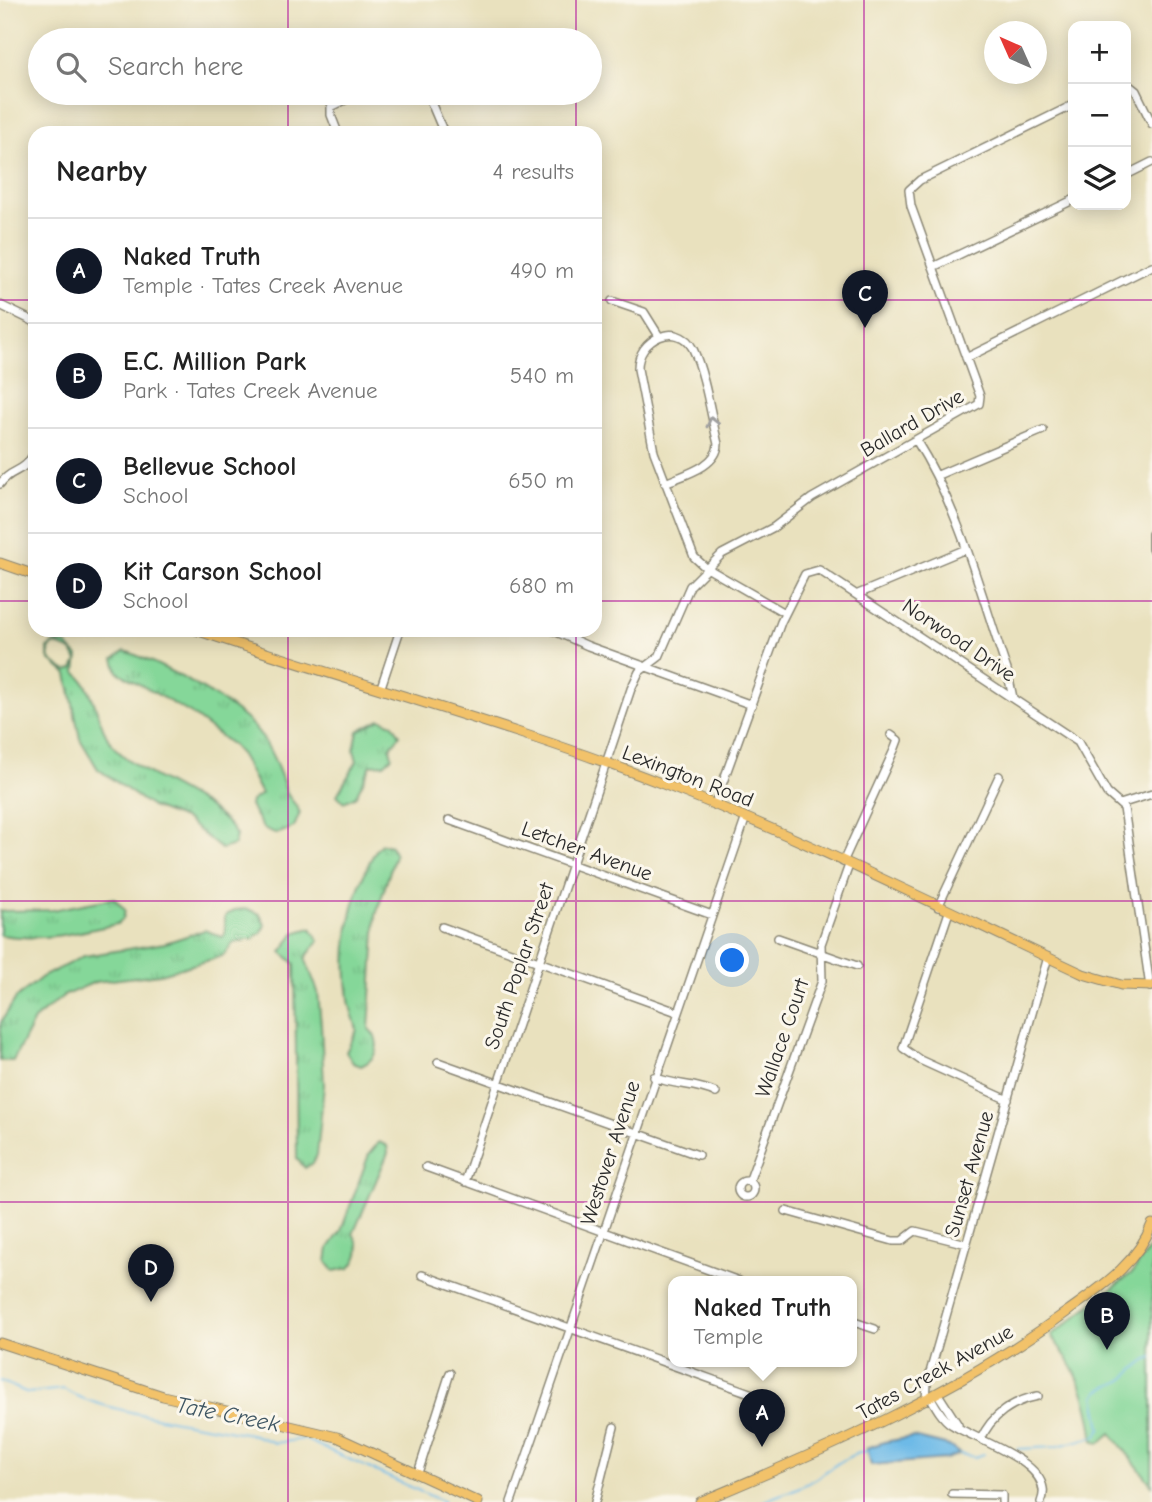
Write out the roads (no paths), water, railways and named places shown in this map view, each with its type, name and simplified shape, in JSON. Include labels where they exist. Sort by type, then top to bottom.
[{"type":"main road","points":[[0,563],[28,573]]},
{"type":"main road","name":"Lexington Road","points":[[219,637],[381,687],[606,763],[746,817],[1098,980],[1151,987]]},
{"type":"main road","name":"Tates Creek Avenue","points":[[700,1502],[831,1447],[932,1397],[1005,1356],[1106,1283],[1133,1257],[1152,1224]]},
{"type":"main road","points":[[0,1343],[163,1396],[319,1431],[364,1447],[478,1502]]},
{"type":"street","points":[[1127,84],[1136,91],[1152,124]]},
{"type":"street","points":[[335,105],[331,107],[331,115],[335,126]]},
{"type":"street","points":[[432,105],[441,126]]},
{"type":"street","name":"Ballard Drive","points":[[646,667],[659,657],[686,592],[726,551],[774,527],[812,498],[979,404],[980,396],[911,206],[909,190],[920,180],[1068,107]]},
{"type":"street","points":[[1131,172],[1152,162]]},
{"type":"street","points":[[933,267],[1068,202]]},
{"type":"street","points":[[966,358],[1152,265]]},
{"type":"street","points":[[612,301],[644,312],[659,336]]},
{"type":"street","points":[[0,305],[28,319]]},
{"type":"street","points":[[665,483],[709,462],[716,454],[718,444],[692,348],[678,337],[659,336],[643,348],[638,369],[650,437],[665,483],[690,548],[697,561],[708,569],[785,613]]},
{"type":"street","points":[[938,475],[1043,430]]},
{"type":"street","points":[[915,440],[938,475],[1007,670],[1013,698]]},
{"type":"street","points":[[0,484],[8,475],[26,468],[28,464]]},
{"type":"street","points":[[1152,534],[1152,549]]},
{"type":"street","points":[[858,594],[966,549]]},
{"type":"street","name":"Norwood Drive","points":[[715,804],[785,613],[803,576],[811,570],[823,572],[1078,742],[1107,793],[1120,804],[1125,813],[1151,987]]},
{"type":"street","points":[[381,687],[398,637]]},
{"type":"street","points":[[570,637],[752,705]]},
{"type":"street","name":"South Poplar Street","points":[[466,1182],[537,961],[606,763],[637,675],[646,667]]},
{"type":"street","name":"Wallace Court","points":[[749,1182],[822,981],[820,953],[846,863],[898,740],[891,735]]},
{"type":"street","points":[[938,907],[999,776]]},
{"type":"street","points":[[1120,804],[1152,794]]},
{"type":"street","name":"Westover Avenue","points":[[511,1502],[654,1077],[746,817]]},
{"type":"street","name":"Letcher Avenue","points":[[449,820],[712,915]]},
{"type":"street","points":[[949,912],[903,1048],[920,1060],[1008,1100]]},
{"type":"street","points":[[442,928],[677,1012]]},
{"type":"street","points":[[778,938],[857,967]]},
{"type":"street","name":"Sunset Avenue","points":[[932,1397],[927,1383],[1048,957]]},
{"type":"street","points":[[438,1062],[698,1155]]},
{"type":"street","points":[[654,1077],[669,1083],[698,1085],[716,1093]]},
{"type":"street","points":[[426,1167],[725,1276]]},
{"type":"street","points":[[786,1211],[893,1241],[902,1241],[915,1231],[967,1244]]},
{"type":"street","points":[[422,1275],[668,1364]]},
{"type":"street","points":[[857,1323],[875,1329]]},
{"type":"street","points":[[677,1367],[772,1401]]},
{"type":"street","points":[[418,1473],[450,1373]]},
{"type":"street","points":[[981,1439],[988,1424],[999,1414],[1026,1398],[1038,1396]]},
{"type":"street","points":[[932,1397],[945,1419],[1036,1472],[1044,1488],[1043,1501]]},
{"type":"street","points":[[595,1502],[614,1427]]},
{"type":"street","points":[[952,1494],[991,1493],[1002,1495],[1002,1502]]},
{"type":"water","points":[[913,1437],[949,1446],[960,1454],[946,1459],[871,1465],[867,1448]]},
{"type":"waterway","name":"Tate Creek","points":[[1017,1449],[1054,1447],[1097,1436],[1101,1428],[1095,1396],[1101,1390],[1124,1379],[1152,1357]]},
{"type":"waterway","name":"Tate Creek","points":[[0,1381],[28,1393],[64,1389],[79,1397],[126,1411],[254,1435],[275,1443],[304,1439],[444,1502]]},
{"type":"waterway","name":"Tate Creek","points":[[763,1502],[812,1481],[841,1461],[867,1451]]},
{"type":"waterway","name":"Tate Creek","points":[[960,1454],[975,1457],[984,1454]]},
{"type":"place","name":"Bellevue School","points":[[865,328]]},
{"type":"place","name":"Kit Carson School","points":[[151,1302]]},
{"type":"place","name":"E.C. Million Park","points":[[1107,1350]]},
{"type":"place","name":"Naked Truth","points":[[762,1447]]}]
